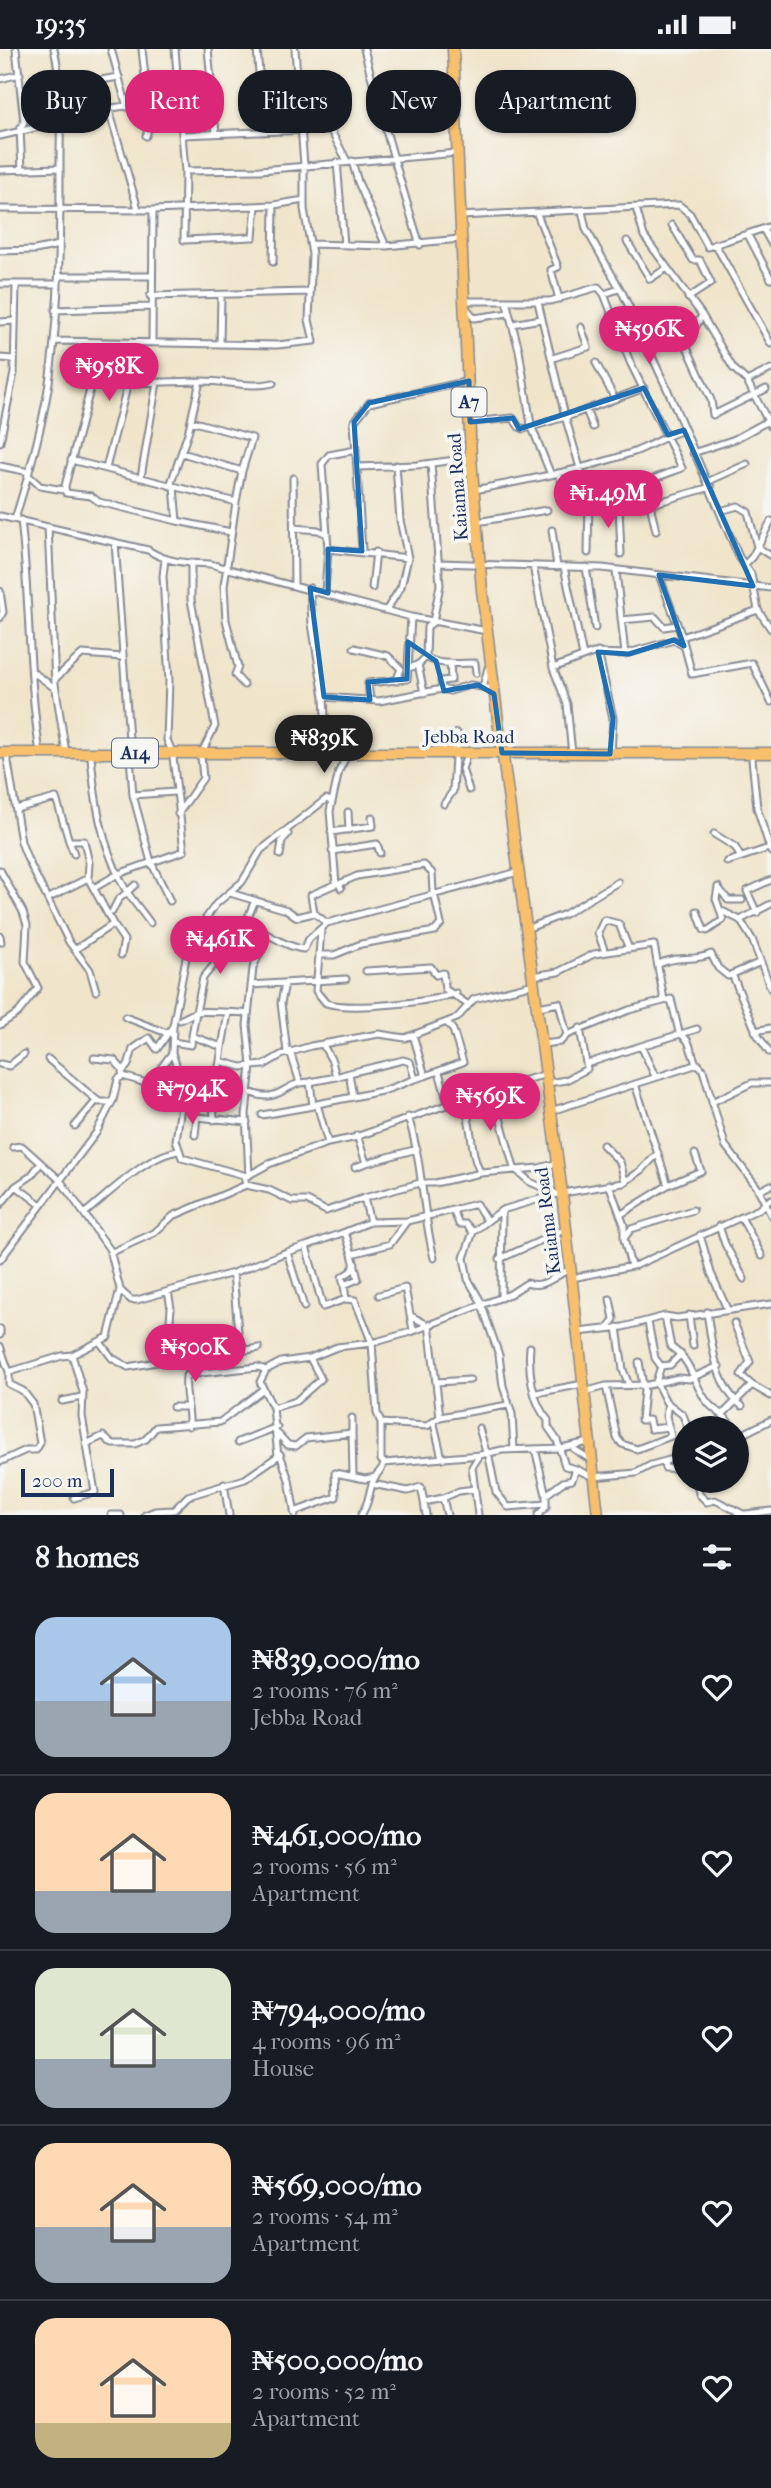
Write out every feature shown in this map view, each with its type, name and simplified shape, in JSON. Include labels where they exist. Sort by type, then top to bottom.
[{"type":"highway","name":"Kaiama Road","points":[[453,49],[471,458],[491,662],[488,688],[502,755],[543,1044],[598,1515]]},
{"type":"highway","name":"Jebba Road","points":[[2,755],[66,753],[173,756],[459,756]]},
{"type":"highway","name":"Jebba Road","points":[[201,755],[346,757],[771,753]]},
{"type":"highway","name":"Jebba Road","points":[[2,755],[130,755]]},
{"type":"highway","name":"Jebba Road","points":[[502,755],[771,759]]},
{"type":"street","points":[[16,49],[23,122],[20,129],[22,170]]},
{"type":"street","points":[[54,49],[58,70]]},
{"type":"street","points":[[111,49],[125,100]]},
{"type":"street","points":[[142,49],[144,70]]},
{"type":"street","points":[[175,49],[176,70]]},
{"type":"street","points":[[208,49],[210,70]]},
{"type":"street","points":[[257,49],[259,70]]},
{"type":"street","points":[[295,49],[296,70]]},
{"type":"street","points":[[363,49],[371,86],[384,116],[392,158],[420,244]]},
{"type":"street","points":[[0,79],[20,74]]},
{"type":"street","points":[[111,78],[119,77]]},
{"type":"street","points":[[111,116],[138,209]]},
{"type":"street","points":[[0,136],[20,129]]},
{"type":"street","points":[[40,753],[27,637],[26,565],[18,519],[51,371],[59,276],[60,133]]},
{"type":"street","points":[[216,133],[183,135],[184,240],[250,238],[255,234],[256,206]]},
{"type":"street","points":[[54,341],[312,343],[310,244],[304,200],[300,133]]},
{"type":"street","points":[[334,133],[350,161],[386,246]]},
{"type":"street","points":[[185,171],[260,170],[457,153]]},
{"type":"street","points":[[337,162],[344,245]]},
{"type":"street","points":[[0,170],[60,168]]},
{"type":"street","points":[[0,209],[153,210],[274,205],[304,200]]},
{"type":"street","points":[[273,262],[274,205]]},
{"type":"street","points":[[636,208],[642,233],[702,315],[733,368],[747,381],[770,424],[693,453]]},
{"type":"street","points":[[460,216],[685,208],[708,247],[771,226]]},
{"type":"street","points":[[152,342],[150,296],[153,210]]},
{"type":"street","points":[[582,211],[586,229],[620,289],[693,453],[751,574],[758,610],[771,629]]},
{"type":"street","points":[[537,214],[558,267],[551,270],[559,299]]},
{"type":"street","points":[[672,225],[693,260],[700,260],[711,283],[688,298]]},
{"type":"street","points":[[763,229],[771,243]]},
{"type":"street","points":[[748,235],[771,278]]},
{"type":"street","points":[[310,244],[386,246],[460,239]]},
{"type":"street","points":[[627,241],[650,279],[667,268]]},
{"type":"street","points":[[715,244],[771,344]]},
{"type":"street","points":[[0,251],[35,250],[59,245]]},
{"type":"street","points":[[59,276],[151,276]]},
{"type":"street","points":[[0,284],[58,284]]},
{"type":"street","points":[[0,442],[14,359],[16,285]]},
{"type":"street","points":[[509,313],[471,318],[466,301],[538,302],[559,299],[598,287],[604,294],[682,468],[589,499]]},
{"type":"street","points":[[604,294],[620,289]]},
{"type":"street","points":[[150,296],[310,292]]},
{"type":"street","points":[[220,344],[221,296]]},
{"type":"street","points":[[506,301],[531,425],[551,475]]},
{"type":"street","points":[[538,302],[565,416],[589,499],[588,553]]},
{"type":"street","points":[[55,310],[150,307]]},
{"type":"street","points":[[702,315],[686,345],[711,400],[713,415],[766,389]]},
{"type":"street","points":[[512,324],[541,319]]},
{"type":"street","points":[[0,322],[15,321]]},
{"type":"street","points":[[553,358],[588,347],[580,327]]},
{"type":"street","points":[[64,489],[92,382],[95,342]]},
{"type":"street","points":[[106,468],[128,383],[131,342]]},
{"type":"street","points":[[0,358],[14,359]]},
{"type":"street","points":[[596,363],[614,397]]},
{"type":"street","points":[[747,381],[771,369]]},
{"type":"street","points":[[128,376],[135,383]]},
{"type":"street","points":[[128,383],[225,380],[257,386],[273,383]]},
{"type":"street","points":[[177,521],[172,486],[200,381]]},
{"type":"street","points":[[362,551],[354,422],[369,403],[469,381]]},
{"type":"street","points":[[141,477],[158,382]]},
{"type":"street","points":[[470,422],[511,418],[522,429],[586,410],[614,397],[644,388]]},
{"type":"street","points":[[586,410],[593,427]]},
{"type":"street","points":[[191,421],[252,438],[242,471],[224,568],[226,620],[238,667],[236,679],[244,685]]},
{"type":"street","points":[[474,489],[551,475],[635,451],[684,430]]},
{"type":"street","points":[[325,592],[328,581],[328,549],[322,464],[329,455],[356,450]]},
{"type":"street","points":[[182,453],[242,471]]},
{"type":"street","points":[[357,467],[431,464],[471,458]]},
{"type":"street","points":[[71,460],[236,502]]},
{"type":"street","points":[[408,668],[426,657],[426,627],[433,622],[440,585],[431,464]]},
{"type":"street","points":[[652,504],[709,485],[747,464]]},
{"type":"street","points":[[387,609],[401,587],[408,558],[400,520],[396,465]]},
{"type":"street","points":[[0,466],[28,473],[40,486],[64,489],[69,495],[91,496],[99,502],[231,532]]},
{"type":"street","points":[[558,473],[565,490]]},
{"type":"street","points":[[293,478],[294,584]]},
{"type":"street","points":[[645,482],[656,531]]},
{"type":"street","points":[[614,492],[619,506],[621,554]]},
{"type":"street","points":[[720,511],[738,506],[748,512],[757,547],[771,556]]},
{"type":"street","points":[[477,522],[547,510]]},
{"type":"street","points":[[0,516],[148,550],[166,559],[191,564],[209,563],[411,617],[487,631]]},
{"type":"street","points":[[745,564],[771,521]]},
{"type":"street","points":[[48,527],[55,679],[66,753]]},
{"type":"street","points":[[293,528],[327,534]]},
{"type":"street","points":[[552,530],[583,656]]},
{"type":"street","points":[[115,542],[134,795],[151,862],[170,901]]},
{"type":"street","points":[[328,549],[376,552],[408,558]]},
{"type":"street","points":[[372,588],[376,552]]},
{"type":"street","points":[[94,888],[118,874],[184,851],[175,792],[173,756],[167,740],[169,681],[163,576],[166,559]]},
{"type":"street","points":[[439,563],[586,568],[771,588]]},
{"type":"street","points":[[178,814],[203,778],[201,755],[215,726],[191,600],[191,564]]},
{"type":"street","points":[[533,566],[553,668],[567,705],[572,754]]},
{"type":"street","points":[[586,568],[595,628]]},
{"type":"street","points":[[616,571],[625,654]]},
{"type":"street","points":[[659,575],[682,637],[692,674],[752,663],[771,702]]},
{"type":"street","points":[[328,581],[338,596]]},
{"type":"street","points":[[310,589],[325,718]]},
{"type":"street","points":[[0,591],[3,612],[0,618]]},
{"type":"street","points":[[682,637],[758,610]]},
{"type":"street","points":[[370,700],[368,683],[407,679],[411,617]]},
{"type":"street","points":[[621,620],[655,617],[664,627],[677,625]]},
{"type":"street","points":[[553,668],[598,652],[625,654],[674,640],[684,646]]},
{"type":"street","points":[[354,648],[393,658],[401,669],[396,681]]},
{"type":"street","points":[[598,652],[613,718],[610,754]]},
{"type":"street","points":[[55,679],[82,654],[123,657]]},
{"type":"street","points":[[426,657],[450,663],[475,663],[476,673]]},
{"type":"street","points":[[442,689],[441,681],[451,680],[450,663]]},
{"type":"street","points":[[418,664],[425,693]]},
{"type":"street","points":[[33,672],[56,689]]},
{"type":"street","points":[[324,697],[370,700],[442,689],[450,691],[470,685],[488,688]]},
{"type":"street","points":[[457,733],[459,756],[469,790]]},
{"type":"street","points":[[2,755],[27,858],[90,970],[96,991]]},
{"type":"street","points":[[444,804],[453,791],[459,756]]},
{"type":"street","points":[[91,757],[99,824],[118,874],[150,923]]},
{"type":"street","points":[[327,923],[314,913],[312,895],[336,884],[331,801],[339,771],[346,757]]},
{"type":"street","points":[[727,862],[740,856],[770,850],[757,808],[751,759]]},
{"type":"street","points":[[134,795],[175,792]]},
{"type":"street","points":[[16,809],[55,798],[74,854]]},
{"type":"street","points":[[331,801],[326,799],[281,838],[261,850],[242,882],[216,904],[189,942],[172,1053],[184,1087],[176,1140],[179,1151],[188,1161],[247,1175],[269,1164],[460,1099],[547,1078],[578,1074],[587,1069],[589,1063],[580,1028]]},
{"type":"street","points":[[348,812],[349,830]]},
{"type":"street","points":[[331,832],[373,827],[372,817]]},
{"type":"street","points":[[714,834],[735,847],[740,856]]},
{"type":"street","points":[[280,855],[281,838]]},
{"type":"street","points":[[69,841],[84,841],[89,863],[88,878],[124,940],[121,955]]},
{"type":"street","points":[[332,851],[377,844],[380,853]]},
{"type":"street","points":[[173,1042],[191,1045],[192,1021],[203,978],[220,956],[235,926],[245,925],[288,947],[304,947],[310,952],[334,955],[361,944],[435,931],[442,924],[433,893],[432,873],[424,865],[357,876],[340,884],[341,888]]},
{"type":"street","points":[[0,870],[23,912],[27,925],[24,962],[38,988],[18,1013],[2,1024],[0,1031]]},
{"type":"street","points":[[304,947],[327,923],[518,872]]},
{"type":"street","points":[[49,898],[88,878]]},
{"type":"street","points":[[757,913],[747,891],[771,880]]},
{"type":"street","points":[[526,929],[565,915],[618,881]]},
{"type":"street","points":[[112,912],[127,891],[135,885]]},
{"type":"street","points":[[697,911],[704,930],[707,931],[723,920],[716,899],[718,887],[728,900],[742,900]]},
{"type":"street","points":[[230,893],[297,917],[314,913]]},
{"type":"street","points":[[245,925],[255,900]]},
{"type":"street","points":[[740,920],[771,904]]},
{"type":"street","points":[[720,910],[740,920],[771,989]]},
{"type":"street","points":[[605,952],[598,933],[604,920],[619,924],[629,949]]},
{"type":"street","points":[[76,949],[113,924]]},
{"type":"street","points":[[321,929],[316,992],[331,1005],[422,1001],[456,993]]},
{"type":"street","points":[[0,936],[1,942]]},
{"type":"street","points":[[246,1185],[251,1065],[247,1040],[248,1014],[256,958],[267,936]]},
{"type":"street","points":[[453,1030],[457,1018],[467,1004],[558,972],[594,954],[654,945],[664,1000]]},
{"type":"street","points":[[656,953],[667,960]]},
{"type":"street","points":[[659,964],[667,960],[698,959],[711,954],[718,968],[728,976],[761,962]]},
{"type":"street","points":[[366,971],[431,967],[436,975],[443,973],[445,989],[456,993],[467,1004]]},
{"type":"street","points":[[732,974],[755,1031],[770,1052]]},
{"type":"street","points":[[251,985],[346,979]]},
{"type":"street","points":[[285,983],[281,1003],[289,1052],[300,1083]]},
{"type":"street","points":[[543,1044],[560,1042],[567,1034],[580,1028],[664,1000],[672,1001],[679,1032],[688,1041],[696,1064],[703,1070],[725,1145],[759,1191],[770,1213]]},
{"type":"street","points":[[538,1007],[559,1003],[567,1034]]},
{"type":"street","points":[[0,1260],[96,1133],[112,1102],[116,1083],[133,1049],[149,1038],[157,1049],[176,1023],[196,1012],[206,1009],[248,1014]]},
{"type":"street","points":[[214,1120],[213,1094],[228,1013]]},
{"type":"street","points":[[125,1017],[167,1033]]},
{"type":"street","points":[[220,1061],[241,1067],[268,1065],[289,1052],[379,1034],[400,1038],[457,1018]]},
{"type":"street","points":[[176,1023],[192,1021]]},
{"type":"street","points":[[262,1115],[386,1090],[463,1062],[453,1030],[447,1023]]},
{"type":"street","points":[[755,1031],[771,1028]]},
{"type":"street","points":[[589,1063],[679,1032],[697,1029]]},
{"type":"street","points":[[192,1035],[222,1047]]},
{"type":"street","points":[[413,1035],[425,1076]]},
{"type":"street","points":[[323,1045],[332,1061],[335,1077]]},
{"type":"street","points":[[641,1046],[655,1076]]},
{"type":"street","points":[[94,1058],[114,1060],[123,1073],[149,1084],[172,1053]]},
{"type":"street","points":[[0,1064],[9,1066],[24,1054]]},
{"type":"street","points":[[48,1059],[97,1100],[105,1104],[112,1102]]},
{"type":"street","points":[[249,1092],[268,1096],[285,1093],[300,1083],[403,1060],[410,1062],[415,1079]]},
{"type":"street","points":[[551,1111],[696,1064]]},
{"type":"street","points":[[439,1072],[448,1103]]},
{"type":"street","points":[[349,1073],[353,1097]]},
{"type":"street","points":[[310,1082],[328,1143]]},
{"type":"street","points":[[712,1102],[752,1083],[771,1083]]},
{"type":"street","points":[[635,1084],[668,1185]]},
{"type":"street","points":[[492,1090],[516,1169],[530,1182],[559,1193]]},
{"type":"street","points":[[460,1099],[473,1138],[475,1162],[481,1173]]},
{"type":"street","points":[[75,1126],[97,1100]]},
{"type":"street","points":[[195,1135],[197,1117],[247,1122]]},
{"type":"street","points":[[408,1117],[417,1149],[425,1217],[434,1258]]},
{"type":"street","points":[[357,1135],[366,1163]]},
{"type":"street","points":[[603,1145],[620,1162],[625,1181]]},
{"type":"street","points":[[12,1147],[22,1146],[61,1180],[110,1253],[120,1289],[131,1300],[233,1273],[370,1222],[407,1221],[476,1204],[487,1221]]},
{"type":"street","points":[[355,1167],[417,1149]]},
{"type":"street","points":[[85,1213],[132,1174],[163,1155],[179,1151]]},
{"type":"street","points":[[514,1450],[499,1355],[481,1305],[468,1279],[463,1253],[471,1244],[473,1231],[502,1210],[559,1193],[625,1181],[658,1153]]},
{"type":"street","points":[[620,1215],[668,1185],[701,1171],[695,1154]]},
{"type":"street","points":[[110,1253],[154,1233],[181,1212],[246,1185],[269,1190],[292,1201],[307,1201],[326,1211],[420,1183],[435,1183],[481,1173],[558,1163]]},
{"type":"street","points":[[0,1205],[40,1164]]},
{"type":"street","points":[[609,1184],[624,1225],[624,1239],[631,1266]]},
{"type":"street","points":[[759,1191],[771,1185]]},
{"type":"street","points":[[16,1186],[41,1205]]},
{"type":"street","points":[[364,1198],[370,1222]]},
{"type":"street","points":[[426,1515],[421,1487],[408,1492],[388,1486],[374,1486],[365,1479],[335,1473],[336,1497],[294,1513],[289,1480],[280,1454],[273,1408],[262,1390],[262,1374],[281,1362],[310,1358],[337,1347],[372,1343],[413,1331],[501,1298],[527,1283],[536,1285],[571,1273],[631,1266],[759,1209],[764,1202],[771,1199]]},
{"type":"street","points":[[759,1209],[770,1213]]},
{"type":"street","points":[[453,1210],[460,1224],[466,1224],[473,1231]]},
{"type":"street","points":[[501,1298],[502,1210]]},
{"type":"street","points":[[624,1239],[631,1229],[692,1210]]},
{"type":"street","points":[[741,1217],[762,1257]]},
{"type":"street","points":[[352,1254],[390,1244],[407,1221]]},
{"type":"street","points":[[624,1225],[631,1229]]},
{"type":"street","points":[[719,1226],[744,1279]]},
{"type":"street","points":[[500,1259],[566,1229]]},
{"type":"street","points":[[344,1285],[358,1279],[345,1232]]},
{"type":"street","points":[[701,1235],[711,1273],[727,1310]]},
{"type":"street","points":[[306,1245],[323,1307],[346,1299],[355,1300],[372,1343],[377,1413],[381,1423],[381,1460],[384,1463],[382,1472],[376,1477],[365,1479]]},
{"type":"street","points":[[287,1252],[304,1307]]},
{"type":"street","points":[[346,1299],[342,1277],[351,1271],[355,1264]]},
{"type":"street","points":[[233,1273],[240,1344],[247,1350],[259,1348]]},
{"type":"street","points":[[379,1295],[405,1288],[413,1331]]},
{"type":"street","points":[[9,1372],[72,1355],[108,1337],[120,1289]]},
{"type":"street","points":[[501,1289],[510,1294]]},
{"type":"street","points":[[169,1291],[169,1334]]},
{"type":"street","points":[[609,1327],[614,1319],[610,1299]]},
{"type":"street","points":[[578,1332],[648,1322],[665,1316],[771,1304]]},
{"type":"street","points":[[707,1312],[712,1352],[727,1391],[742,1406]]},
{"type":"street","points":[[688,1315],[693,1346]]},
{"type":"street","points":[[411,1316],[428,1325]]},
{"type":"street","points":[[665,1316],[671,1347],[681,1354],[709,1404],[726,1416]]},
{"type":"street","points":[[648,1322],[655,1358],[661,1367],[657,1381],[668,1403],[683,1416]]},
{"type":"street","points":[[734,1323],[750,1362],[741,1375],[771,1396]]},
{"type":"street","points":[[428,1325],[440,1417]]},
{"type":"street","points":[[617,1327],[629,1385]]},
{"type":"street","points":[[0,1329],[0,1335]]},
{"type":"street","points":[[100,1342],[112,1358],[128,1367],[168,1360],[201,1373]]},
{"type":"street","points":[[0,1346],[9,1372],[9,1384],[23,1391],[33,1404],[40,1443],[36,1450],[26,1450],[0,1462]]},
{"type":"street","points":[[530,1347],[529,1364],[539,1411],[548,1420],[548,1427],[561,1448],[565,1466],[593,1477],[636,1473],[651,1465],[672,1460]]},
{"type":"street","points":[[661,1367],[670,1365],[681,1354]]},
{"type":"street","points":[[72,1355],[82,1397],[86,1444],[95,1492],[75,1499]]},
{"type":"street","points":[[273,1408],[296,1401],[321,1379],[310,1358]]},
{"type":"street","points":[[639,1362],[643,1411],[640,1420],[649,1420],[651,1429],[669,1427]]},
{"type":"street","points":[[536,1393],[695,1378],[719,1366]]},
{"type":"street","points":[[189,1426],[184,1395],[186,1376],[258,1367],[267,1370]]},
{"type":"street","points":[[436,1382],[470,1380]]},
{"type":"street","points":[[606,1385],[617,1438],[622,1444],[636,1449],[671,1436],[666,1416],[668,1403]]},
{"type":"street","points":[[724,1413],[752,1385]]},
{"type":"street","points":[[86,1444],[103,1436],[112,1444],[135,1444],[146,1439],[156,1427],[207,1425],[228,1419],[262,1390]]},
{"type":"street","points":[[62,1401],[82,1397]]},
{"type":"street","points":[[381,1423],[412,1426],[434,1424],[440,1417],[508,1405]]},
{"type":"street","points":[[173,1407],[187,1407]]},
{"type":"street","points":[[352,1418],[353,1476]]},
{"type":"street","points":[[749,1431],[771,1420]]},
{"type":"street","points":[[434,1424],[442,1458]]},
{"type":"street","points":[[480,1428],[496,1492],[508,1507],[510,1515]]},
{"type":"street","points":[[278,1430],[288,1445],[296,1446],[306,1438],[352,1433]]},
{"type":"street","points":[[238,1442],[278,1430]]},
{"type":"street","points":[[561,1448],[589,1442]]},
{"type":"street","points":[[384,1463],[561,1448],[578,1449],[591,1460]]},
{"type":"street","points":[[535,1449],[546,1495],[546,1504],[538,1515]]},
{"type":"street","points":[[478,1515],[472,1464],[485,1453]]},
{"type":"street","points":[[145,1515],[155,1511],[174,1510],[188,1496],[245,1479],[280,1454]]},
{"type":"street","points":[[664,1462],[665,1468],[672,1471]]},
{"type":"street","points":[[546,1495],[563,1482],[572,1481],[576,1469]]},
{"type":"street","points":[[361,1515],[370,1503],[376,1477]]},
{"type":"street","points":[[224,1484],[229,1515]]},
{"type":"street","points":[[424,1502],[443,1498],[459,1490],[475,1489]]},
{"type":"street","points":[[699,1493],[707,1502],[715,1500],[740,1514],[758,1515],[771,1511]]},
{"type":"street","points":[[443,1498],[447,1515]]},
{"type":"street","points":[[508,1507],[546,1504]]},
{"type":"street","points":[[728,1515],[732,1508]]},
{"type":"street","points":[[111,1515],[121,1515]]},
{"type":"highlighted area","points":[[469,381],[470,422],[513,418],[519,429],[644,388],[668,435],[684,430],[753,586],[659,575],[684,646],[674,640],[629,654],[598,652],[613,718],[610,754],[502,753],[494,694],[478,685],[444,691],[436,661],[408,642],[407,679],[368,682],[370,700],[324,697],[310,588],[328,593],[328,549],[362,551],[354,422],[369,403]]}]
